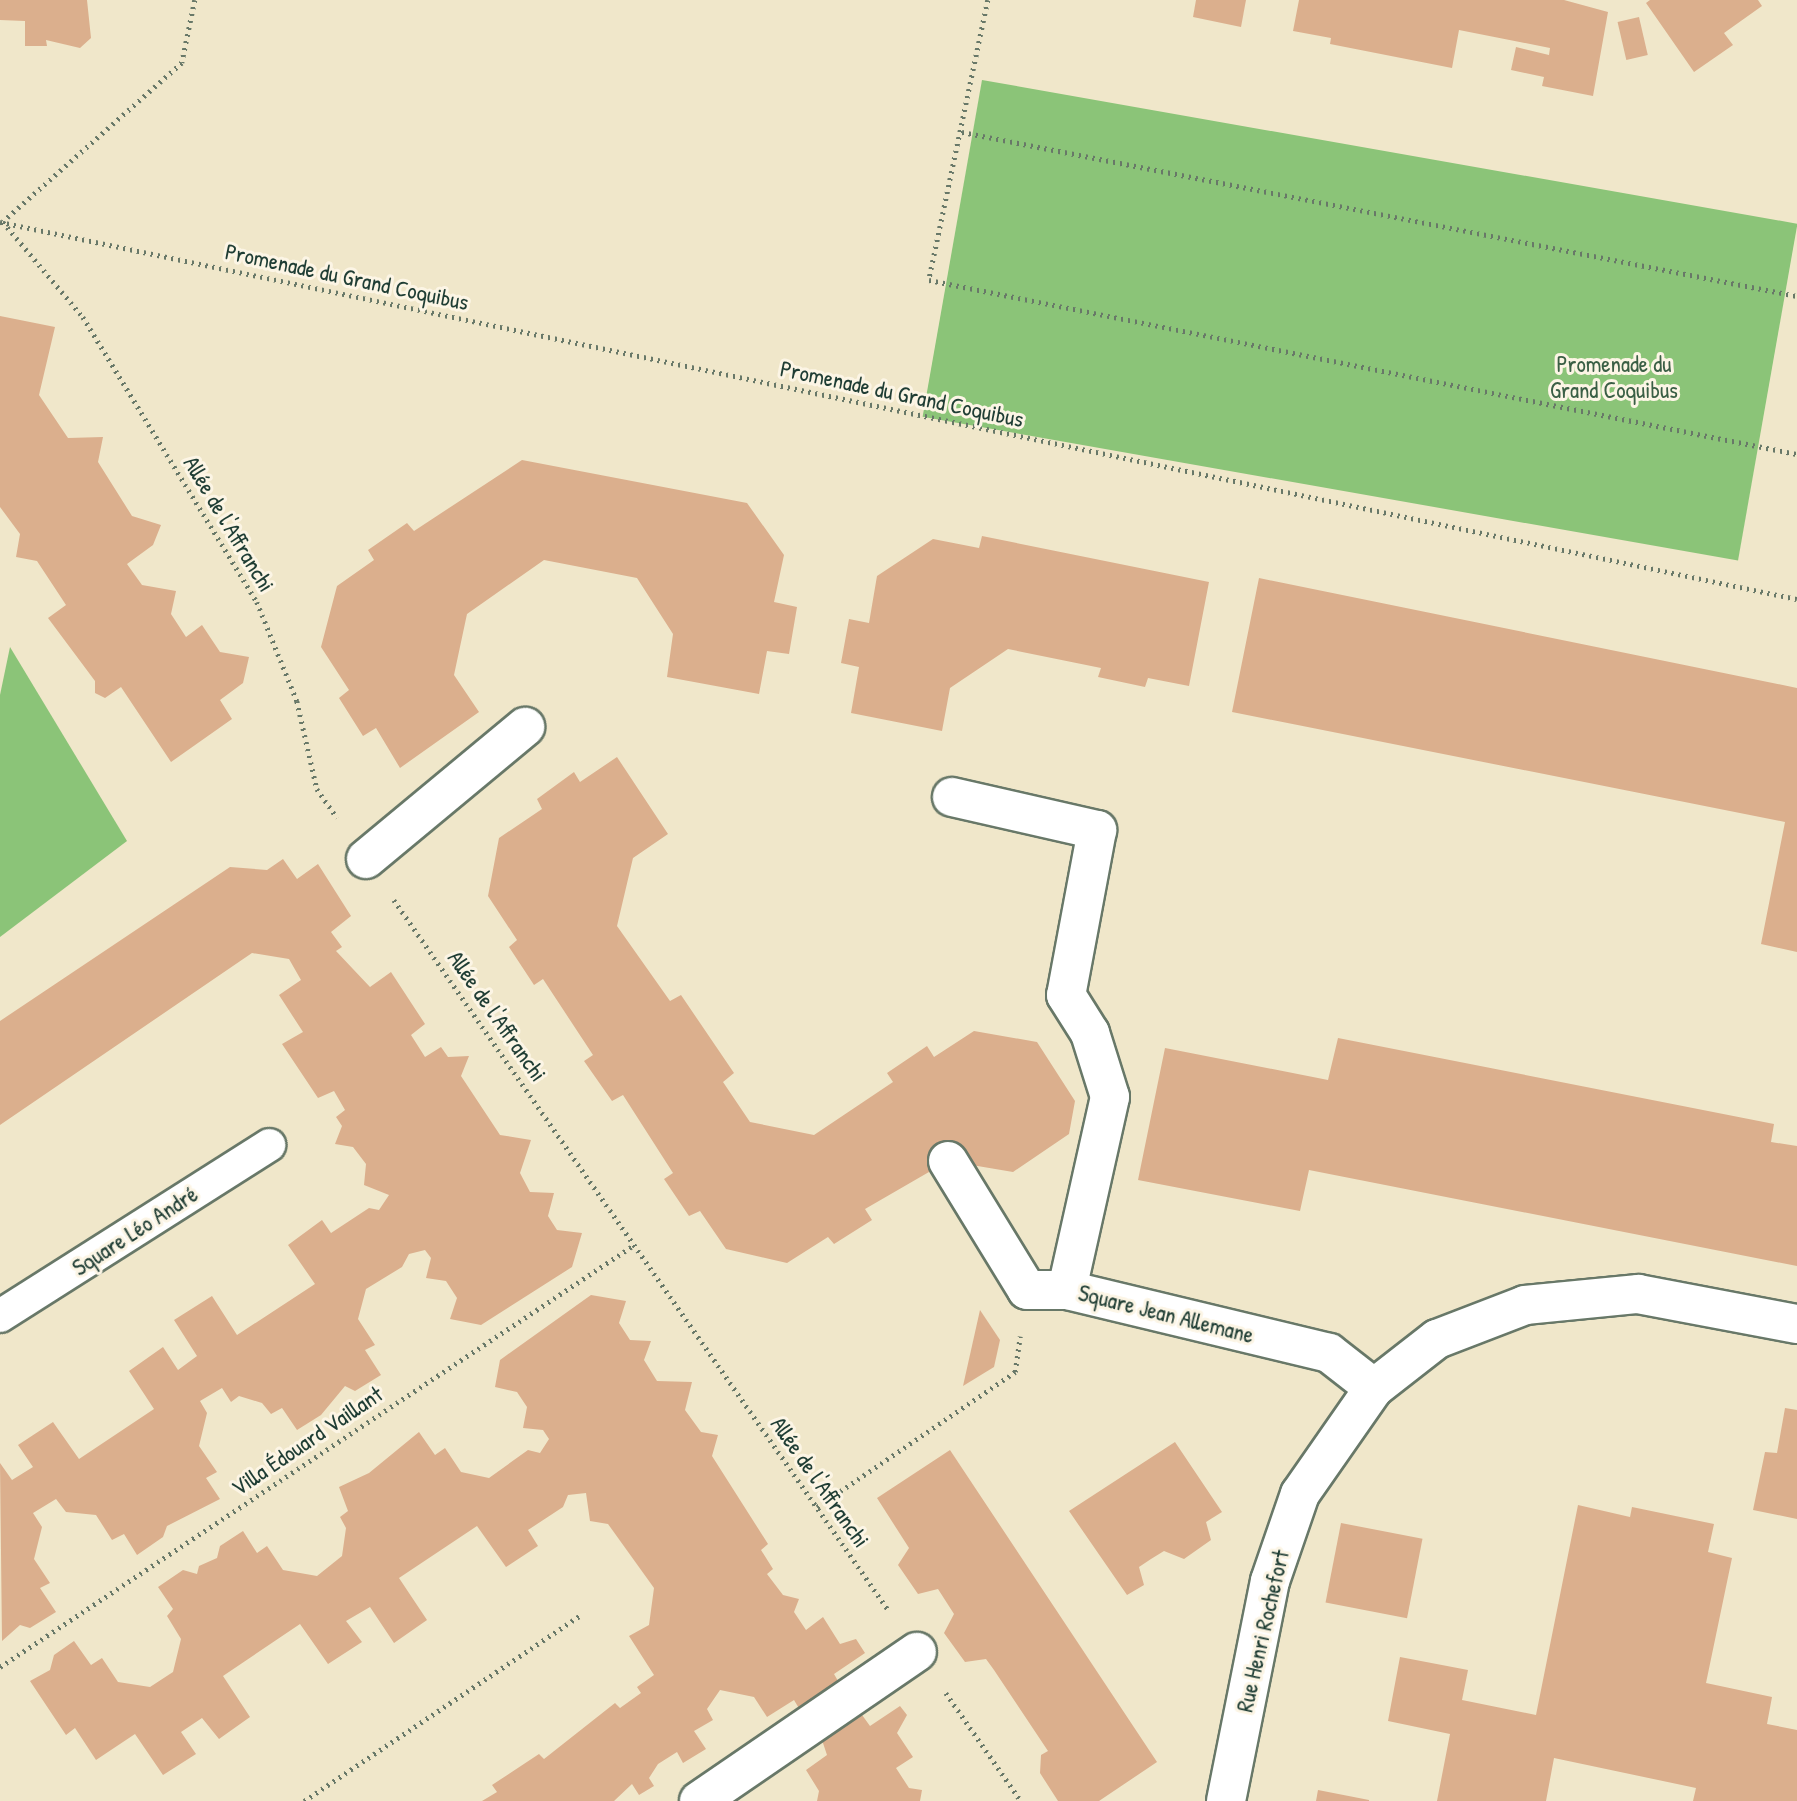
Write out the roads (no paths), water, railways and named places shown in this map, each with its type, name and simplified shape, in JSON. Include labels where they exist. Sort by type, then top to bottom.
[{"type":"street","points":[[366,859],[525,727]]},
{"type":"street","name":"Square Jean Allemane","points":[[952,797],[1097,830],[1066,995],[1090,1033],[1110,1097],[1068,1290],[1329,1353],[1374,1388]]},
{"type":"street","points":[[948,1161],[1027,1290],[1068,1290]]},
{"type":"street","name":"Rue Henri Rochefort","points":[[1226,1801],[1270,1581],[1300,1494],[1374,1388],[1437,1339],[1525,1305],[1638,1294],[1797,1324]]},
{"type":"street","points":[[699,1801],[918,1652]]},
{"type":"lane","name":"Square Léo André","points":[[0,1316],[269,1145]]},
{"type":"park label","name":"Promenade du Grand Coquibus","points":[[1614,377]]}]
